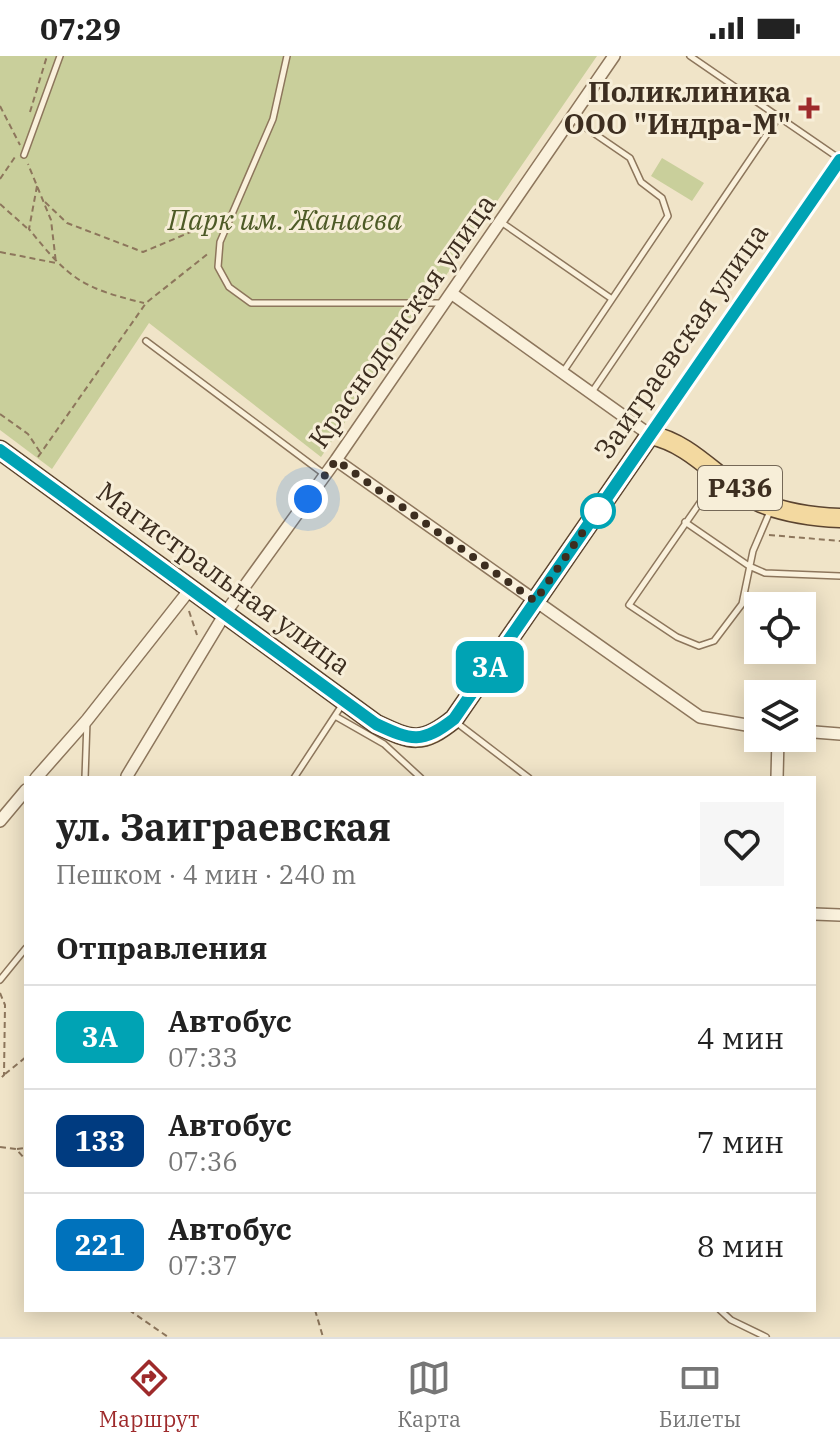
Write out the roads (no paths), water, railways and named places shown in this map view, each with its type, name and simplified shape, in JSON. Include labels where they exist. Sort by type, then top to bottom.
[{"type":"main road","name":"P436","points":[[650,435],[683,447],[759,502],[811,516],[840,518]]},
{"type":"main road","name":"Заиграевская улица","points":[[421,739],[436,733],[454,719],[650,435]]},
{"type":"main road","name":"Магистральная улица","points":[[0,450],[187,594],[226,612],[340,708],[402,737],[421,739]]},
{"type":"street","name":"Краснодонская улица","points":[[127,776],[226,612],[336,460],[614,56]]},
{"type":"street","name":"Заиграевская улица","points":[[650,435],[840,160]]},
{"type":"street","points":[[448,298],[650,435]]},
{"type":"street","points":[[336,460],[700,717],[744,725]]},
{"type":"street","points":[[38,776],[87,720],[187,594]]},
{"type":"street","points":[[816,732],[840,734]]},
{"type":"street","points":[[777,776],[778,752]]},
{"type":"street","points":[[0,821],[24,792]]},
{"type":"street","points":[[816,914],[840,915]]},
{"type":"lane","points":[[24,155],[60,56]]},
{"type":"lane","points":[[287,56],[273,119],[220,242],[218,267],[229,287],[251,303],[448,298]]},
{"type":"lane","points":[[690,56],[840,160]]},
{"type":"lane","points":[[562,373],[668,216],[662,198],[641,182],[630,158],[572,118]]},
{"type":"lane","points":[[591,393],[778,118]]},
{"type":"lane","points":[[500,221],[612,299]]},
{"type":"lane","points":[[146,341],[325,475]]},
{"type":"lane","points":[[720,474],[629,605],[641,614],[699,646],[714,641],[742,604],[749,566],[772,506]]},
{"type":"lane","points":[[685,522],[749,566],[765,573],[840,576]]},
{"type":"lane","points":[[295,776],[340,708],[419,776]]},
{"type":"lane","points":[[454,719],[463,730],[526,776]]},
{"type":"lane","points":[[85,776],[87,720]]},
{"type":"lane","points":[[0,980],[24,950]]},
{"type":"lane","points":[[722,1312],[731,1320],[766,1337]]},
{"type":"place","name":"Поликлиника ООО \"Индра-М\"","points":[[809,108]]},
{"type":"park label","name":"Парк им. Жанаева","points":[[285,220]]}]
